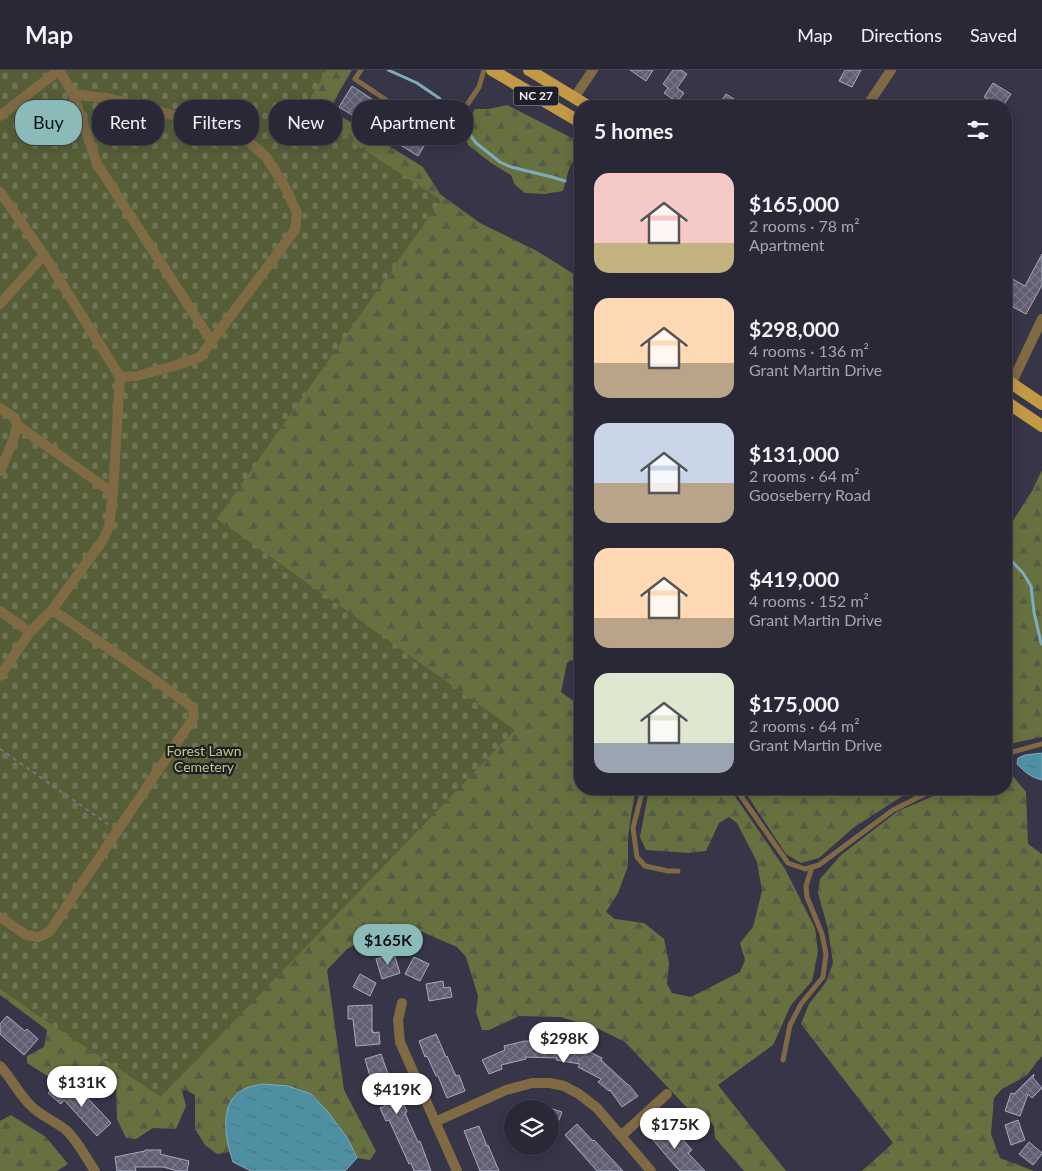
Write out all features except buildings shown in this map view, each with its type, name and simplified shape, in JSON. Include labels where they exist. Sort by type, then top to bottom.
[{"type":"main road","name":"NC 27","points":[[492,70],[574,118]]},
{"type":"main road","name":"NC 27","points":[[529,70],[578,100]]},
{"type":"main road","points":[[1012,384],[1042,404]]},
{"type":"main road","points":[[1012,406],[1042,426]]},
{"type":"street","points":[[0,116],[59,70],[72,94],[97,164],[212,342]]},
{"type":"street","points":[[574,98],[593,70]]},
{"type":"street","points":[[871,100],[891,70]]},
{"type":"street","points":[[72,94],[112,99],[223,131],[247,140],[266,157],[285,187],[297,213],[295,230],[200,357],[137,376],[120,377]]},
{"type":"street","points":[[0,192],[44,255],[120,377],[113,493],[109,527],[103,540],[52,610],[30,632],[0,676]]},
{"type":"street","points":[[0,304],[44,255]]},
{"type":"street","points":[[1012,374],[1042,319]]},
{"type":"street","points":[[0,408],[15,418],[18,426],[113,493]]},
{"type":"street","points":[[0,471],[18,426]]},
{"type":"street","points":[[0,917],[26,935],[40,937],[50,931],[194,717],[192,708],[145,673],[52,610]]},
{"type":"street","points":[[0,611],[30,632]]},
{"type":"street","points":[[402,1003],[398,1020],[400,1042],[457,1171]]},
{"type":"street","points":[[0,1066],[32,1107],[66,1130],[95,1171]]},
{"type":"street","points":[[435,1122],[506,1090],[532,1083],[550,1083],[564,1086],[597,1108],[651,1171]]},
{"type":"street","points":[[621,1136],[668,1094]]},
{"type":"lane","points":[[361,70],[355,79],[444,139],[478,87],[484,70]]},
{"type":"lane","points":[[1012,752],[1042,744]]},
{"type":"lane","points":[[641,795],[633,828],[637,857],[645,866],[678,871]]},
{"type":"lane","points":[[740,795],[788,863],[805,869],[819,865],[893,810],[923,795]]},
{"type":"lane","points":[[783,1060],[790,1026],[801,1004],[823,977],[826,954],[822,934],[807,897],[806,886],[812,867]]},
{"type":"path","points":[[0,749],[117,831]]},
{"type":"green space","name":"Forest Lawn Cemetery","points":[[0,70],[327,70],[309,100],[269,100],[269,145],[342,145],[342,135],[352,142],[352,145],[357,145],[441,200],[217,519],[515,730],[161,1097],[0,989]]},
{"type":"green space","points":[[91,70],[352,70],[335,100],[269,100],[269,145],[342,145],[342,117],[352,123],[352,145],[387,145],[423,167],[440,194],[480,223],[537,251],[574,274],[574,659],[567,663],[561,692],[574,702],[574,795],[635,795],[628,837],[628,866],[618,893],[606,912],[615,919],[644,923],[664,939],[669,963],[667,984],[672,993],[691,997],[740,972],[745,960],[740,943],[753,927],[762,891],[757,862],[737,823],[729,817],[719,823],[706,851],[689,853],[646,850],[640,837],[648,795],[734,795],[785,869],[815,928],[818,952],[812,981],[791,1005],[773,1045],[718,1085],[786,1171],[744,1171],[715,1138],[714,1126],[705,1115],[692,1113],[625,1042],[599,1029],[561,1017],[519,1016],[489,1030],[482,1030],[476,1012],[478,996],[466,957],[457,947],[406,925],[386,927],[347,949],[327,970],[344,1090],[376,1151],[370,1160],[357,1158],[348,1139],[226,1115],[230,1152],[217,1154],[205,1145],[195,1129],[195,1095],[186,1090],[182,1091],[186,1106],[176,1129],[153,1128],[136,1139],[126,1138],[117,1119],[116,1090],[67,1071],[49,1077],[27,1063],[27,1056],[44,1047],[47,1030],[0,995],[0,926]]},
{"type":"green space","points":[[507,105],[574,139],[574,160],[569,169],[563,191],[544,194],[525,193],[515,185],[511,175],[491,163],[468,145],[473,145],[473,112],[475,109],[489,109]]},
{"type":"green space","points":[[1042,470],[1042,737],[1012,743],[1012,522],[1032,491]]},
{"type":"green space","points":[[1012,775],[1026,792],[1028,844],[1042,854],[1042,1056],[1026,1076],[1002,1089],[994,1098],[991,1134],[1000,1158],[1034,1171],[862,1171],[893,1143],[801,1024],[809,1004],[826,982],[833,963],[828,929],[818,893],[820,879],[841,855],[898,811],[936,795],[1012,795]]},
{"type":"green space","points":[[747,795],[904,795],[853,828],[819,858],[801,863],[786,854]]},
{"type":"green space","points":[[11,1115],[46,1137],[68,1164],[57,1171],[0,1171],[0,1121]]},
{"type":"water","points":[[1042,753],[1042,780],[1028,774],[1017,764],[1018,758],[1025,755]]},
{"type":"water","points":[[264,1084],[288,1086],[311,1094],[328,1112],[348,1139],[357,1158],[345,1171],[251,1171],[233,1162],[226,1132],[227,1112],[230,1103],[244,1089]]},
{"type":"waterway","points":[[388,70],[417,83],[441,100]]},
{"type":"waterway","points":[[473,139],[500,162],[511,167],[565,181]]},
{"type":"waterway","points":[[1012,561],[1023,573],[1031,586],[1034,612],[1042,644]]}]
